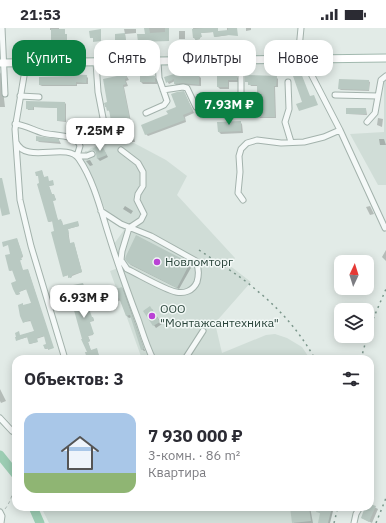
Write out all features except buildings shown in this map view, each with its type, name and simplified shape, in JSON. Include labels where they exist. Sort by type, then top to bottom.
[{"type":"main road","points":[[333,59],[386,58]]},
{"type":"main road","points":[[1,63],[12,63]]},
{"type":"street","points":[[2,28],[1,63],[5,94]]},
{"type":"street","points":[[300,40],[301,28]]},
{"type":"street","points":[[24,76],[15,124],[19,190],[22,211],[31,246],[63,355]]},
{"type":"street","points":[[97,76],[98,92],[104,123]]},
{"type":"street","points":[[146,113],[166,104],[167,99],[159,76]]},
{"type":"street","points":[[241,76],[241,97]]},
{"type":"street","points":[[312,76],[340,130],[385,228]]},
{"type":"street","points":[[368,122],[375,113],[380,80],[385,77]]},
{"type":"street","points":[[288,82],[289,108],[285,122],[291,142]]},
{"type":"street","points":[[163,90],[183,87],[187,88],[196,107]]},
{"type":"street","points":[[335,95],[378,96]]},
{"type":"street","points":[[20,96],[39,97]]},
{"type":"street","points":[[15,124],[78,141],[80,146],[77,156],[87,174],[101,211],[124,284],[151,355]]},
{"type":"street","points":[[243,200],[238,196],[238,191],[240,172],[239,156],[243,146],[251,141],[258,140],[291,142],[313,140],[340,130]]},
{"type":"street","points":[[15,140],[18,147],[25,151],[67,152],[77,156],[87,156],[92,154]]},
{"type":"street","points":[[101,211],[115,221],[129,228],[151,236],[196,261],[199,272],[198,280],[194,288],[185,292],[172,291],[124,266],[121,260],[121,255],[129,228],[144,216],[143,210],[137,200],[138,194],[143,186],[144,178],[141,167],[121,150]]},
{"type":"street","points":[[187,355],[203,331]]},
{"type":"street","points":[[0,418],[12,431]]},
{"type":"street","points":[[354,523],[358,511]]},
{"type":"street","points":[[1,513],[1,523]]},
{"type":"path","points":[[1,513],[10,501],[12,495]]},
{"type":"shaded area","points":[[384,80],[386,80],[386,185],[378,185],[350,134],[384,132]]},
{"type":"shaded area","points":[[109,133],[134,143],[166,160],[187,176],[177,195],[235,258],[229,265],[251,282],[215,323],[222,353],[266,335],[275,334],[287,338],[302,347],[307,355],[141,355],[110,271],[121,267],[114,244],[124,230],[110,221],[106,216],[107,214],[84,161],[85,151],[88,151],[103,142]]},
{"type":"shaded area","points":[[43,511],[333,511],[330,523],[49,523]]},
{"type":"waterway","points":[[0,455],[12,470]]},
{"type":"waterway","points":[[35,511],[40,523]]},
{"type":"railway","points":[[199,250],[242,278],[264,296],[296,330],[313,355]]},
{"type":"railway","points":[[362,355],[370,326],[386,289]]},
{"type":"railway","points":[[376,523],[386,498]]},
{"type":"railway","points":[[334,523],[337,511]]},
{"type":"place","name":"Новломторг","points":[[157,262]]},
{"type":"place","name":"ООО \"Монтажсантехника\"","points":[[152,316]]}]
